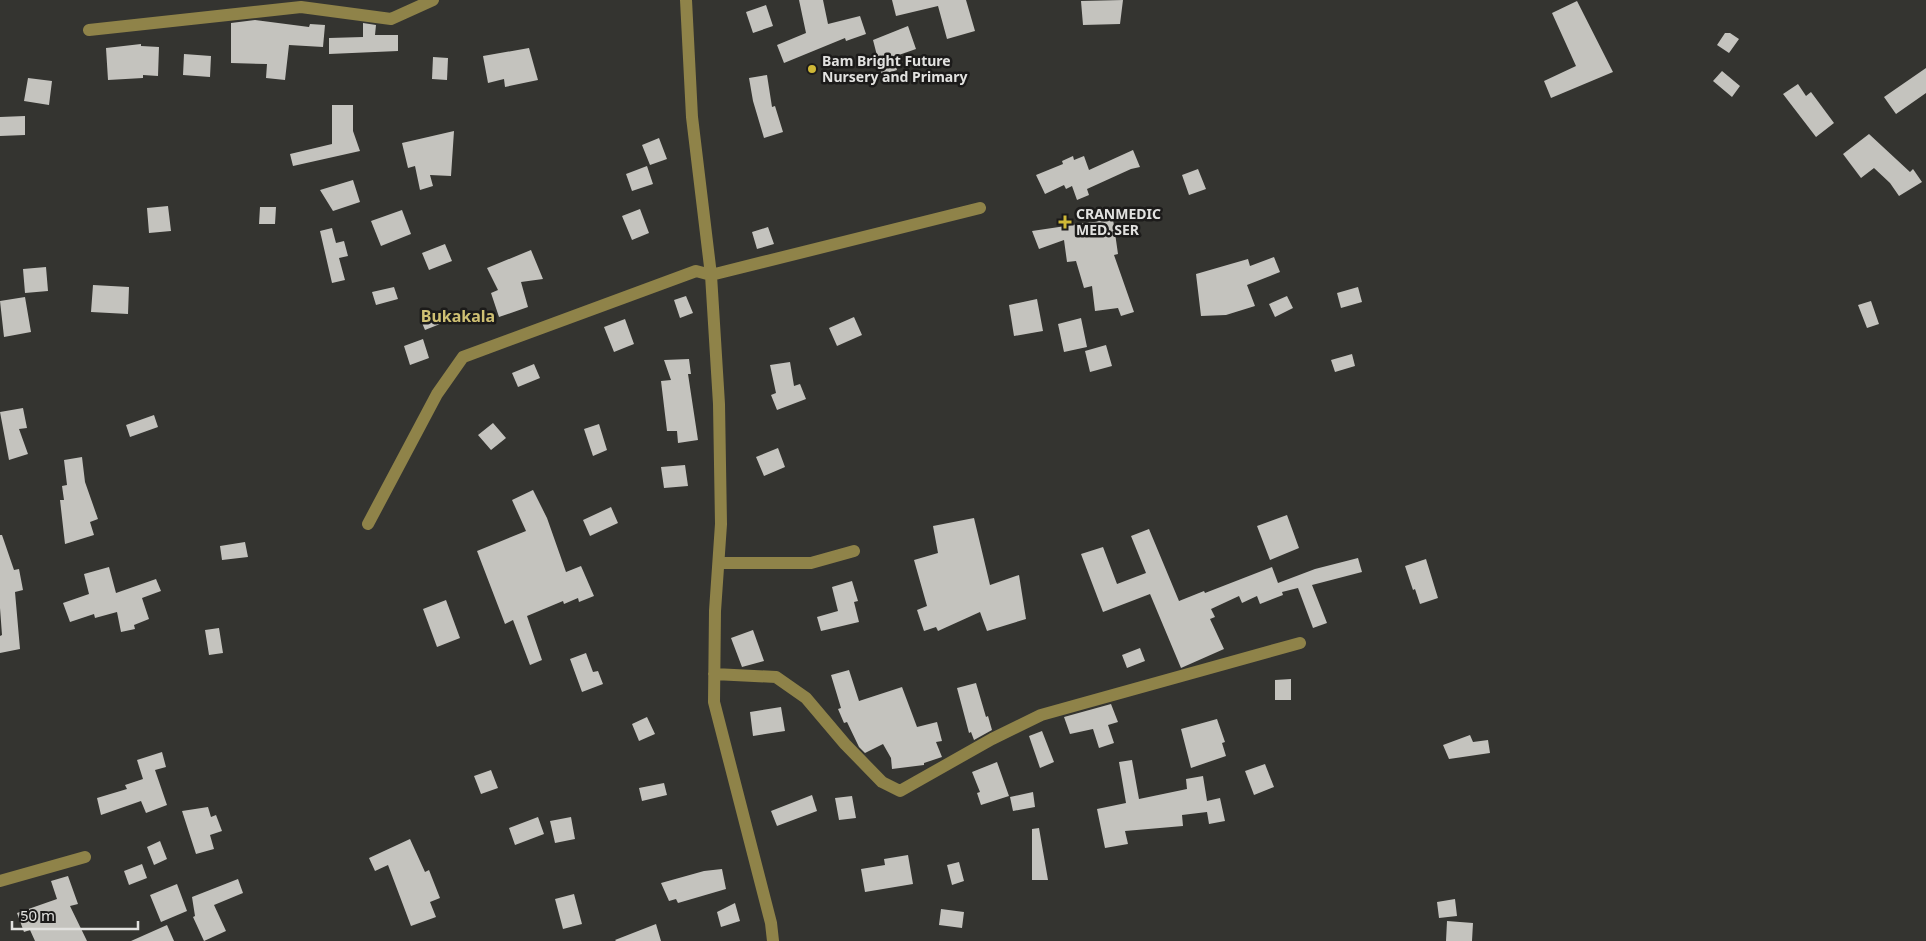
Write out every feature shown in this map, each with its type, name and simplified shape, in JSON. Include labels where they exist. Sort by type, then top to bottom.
[{"type":"street","points":[[89,30],[301,7],[391,19],[433,0]]},
{"type":"street","points":[[686,0],[692,117],[711,275],[719,413],[721,524],[714,702],[771,923],[773,941]]},
{"type":"street","points":[[368,524],[437,394],[463,357],[696,271],[711,275],[980,208]]},
{"type":"street","points":[[718,563],[811,563],[854,551]]},
{"type":"street","points":[[714,674],[776,677],[806,698],[845,744],[882,782],[900,791],[992,739],[1041,715],[1300,643]]},
{"type":"street","points":[[0,881],[85,857]]},
{"type":"building","points":[[799,0],[823,0],[828,24],[860,16],[866,34],[846,41],[845,38],[784,63],[777,45],[806,33]]},
{"type":"building","points":[[892,0],[966,0],[975,31],[947,39],[938,6],[896,16]]},
{"type":"building","points":[[1123,0],[1120,24],[1083,25],[1081,1]]},
{"type":"building","points":[[1577,1],[1613,72],[1551,98],[1544,81],[1576,66],[1552,13]]},
{"type":"building","points":[[766,5],[773,26],[753,33],[746,12]]},
{"type":"building","points":[[255,20],[309,27],[310,24],[325,25],[323,47],[289,45],[285,80],[266,78],[267,64],[231,63],[231,23]]},
{"type":"building","points":[[363,23],[376,25],[375,35],[398,35],[398,51],[329,54],[329,38],[363,37]]},
{"type":"building","points":[[908,26],[916,49],[893,57],[897,70],[882,75],[873,40]]},
{"type":"building","points":[[1725,33],[1730,33],[1739,39],[1729,53],[1717,45]]},
{"type":"building","points":[[141,44],[141,46],[159,47],[158,76],[143,75],[143,78],[108,80],[106,48]]},
{"type":"building","points":[[529,48],[538,80],[505,87],[504,79],[488,83],[483,56]]},
{"type":"building","points":[[184,54],[211,56],[210,77],[183,75]]},
{"type":"building","points":[[433,57],[448,58],[447,80],[432,79]]},
{"type":"building","points":[[1926,68],[1926,93],[1896,114],[1884,97]]},
{"type":"building","points":[[1722,71],[1740,86],[1732,97],[1713,81]]},
{"type":"building","points":[[767,75],[772,107],[775,106],[783,132],[764,138],[753,101],[749,78]]},
{"type":"building","points":[[28,78],[52,81],[49,105],[24,101]]},
{"type":"building","points":[[1798,84],[1806,96],[1811,92],[1834,123],[1816,137],[1783,94]]},
{"type":"building","points":[[332,105],[353,105],[353,131],[360,151],[293,166],[290,154],[332,144]]},
{"type":"building","points":[[25,116],[25,135],[0,136],[0,117]]},
{"type":"building","points":[[454,131],[451,176],[430,175],[433,186],[420,190],[415,166],[408,168],[402,143]]},
{"type":"building","points":[[1869,134],[1910,172],[1913,169],[1922,182],[1899,196],[1890,183],[1874,168],[1861,178],[1843,154]]},
{"type":"building","points":[[659,138],[667,159],[650,165],[642,145]]},
{"type":"building","points":[[1133,150],[1140,167],[1131,169],[1087,189],[1089,195],[1077,200],[1072,186],[1066,189],[1064,185],[1045,194],[1036,175],[1063,164],[1062,161],[1073,156],[1074,160],[1084,156],[1089,170]]},
{"type":"building","points":[[647,166],[653,184],[632,191],[626,174]]},
{"type":"building","points":[[1198,169],[1206,189],[1189,195],[1182,175]]},
{"type":"building","points":[[353,180],[360,202],[333,211],[320,190]]},
{"type":"building","points":[[168,206],[171,231],[149,233],[147,208]]},
{"type":"building","points":[[260,207],[276,207],[275,224],[259,224]]},
{"type":"building","points":[[640,209],[649,233],[632,240],[622,216]]},
{"type":"building","points":[[402,210],[411,234],[381,246],[371,221]]},
{"type":"building","points":[[1113,219],[1118,254],[1114,255],[1134,312],[1121,316],[1118,308],[1095,311],[1092,286],[1084,288],[1076,261],[1067,262],[1064,240],[1039,249],[1032,231]]},
{"type":"building","points":[[768,227],[774,244],[757,249],[752,232]]},
{"type":"building","points":[[332,228],[336,243],[344,241],[348,256],[339,258],[345,280],[332,283],[320,231]]},
{"type":"building","points":[[445,244],[452,261],[429,270],[422,253]]},
{"type":"building","points":[[531,250],[543,279],[521,282],[528,307],[499,317],[491,293],[498,290],[487,268]]},
{"type":"building","points":[[1274,257],[1280,272],[1247,285],[1255,306],[1226,315],[1201,316],[1196,274],[1248,259],[1250,266]]},
{"type":"building","points":[[46,267],[48,291],[25,293],[23,269]]},
{"type":"building","points":[[93,285],[129,287],[128,314],[91,312]]},
{"type":"building","points":[[394,287],[398,299],[376,305],[372,292]]},
{"type":"building","points":[[1358,287],[1362,302],[1341,308],[1337,293]]},
{"type":"building","points":[[686,296],[693,313],[680,318],[674,300]]},
{"type":"building","points":[[1287,296],[1293,308],[1275,317],[1269,304]]},
{"type":"building","points":[[25,297],[31,332],[4,337],[0,301]]},
{"type":"building","points":[[1037,299],[1043,331],[1014,336],[1009,305]]},
{"type":"building","points":[[1871,301],[1879,324],[1867,328],[1858,305]]},
{"type":"building","points":[[435,312],[440,324],[425,330],[420,318]]},
{"type":"building","points":[[854,317],[862,335],[837,346],[829,328]]},
{"type":"building","points":[[1081,318],[1087,347],[1064,352],[1058,324]]},
{"type":"building","points":[[625,319],[634,344],[614,352],[604,327]]},
{"type":"building","points":[[423,339],[429,358],[410,365],[404,346]]},
{"type":"building","points":[[1106,345],[1112,366],[1090,372],[1085,351]]},
{"type":"building","points":[[1352,354],[1355,366],[1335,372],[1331,360]]},
{"type":"building","points":[[689,359],[691,374],[688,374],[698,440],[678,443],[677,431],[667,431],[661,381],[671,380],[664,360]]},
{"type":"building","points":[[790,362],[794,386],[800,384],[806,399],[777,410],[771,395],[776,393],[770,365]]},
{"type":"building","points":[[534,364],[540,378],[518,387],[512,373]]},
{"type":"building","points":[[23,408],[27,428],[19,429],[28,454],[9,460],[0,412]]},
{"type":"building","points":[[154,415],[158,427],[130,437],[126,425]]},
{"type":"building","points":[[493,423],[506,438],[491,450],[478,435]]},
{"type":"building","points":[[599,424],[607,450],[593,456],[584,429]]},
{"type":"building","points":[[778,448],[785,467],[764,476],[756,457]]},
{"type":"building","points":[[82,457],[85,482],[98,519],[90,522],[94,535],[65,544],[60,500],[64,500],[62,486],[67,485],[64,460]]},
{"type":"building","points":[[685,465],[688,486],[664,488],[661,467]]},
{"type":"building","points":[[533,490],[547,518],[566,572],[581,566],[594,596],[579,602],[578,598],[564,604],[563,601],[527,616],[542,660],[530,665],[513,620],[505,624],[477,551],[526,531],[512,500]]},
{"type":"building","points":[[611,507],[618,523],[590,536],[583,520]]},
{"type":"building","points":[[1287,515],[1299,548],[1270,560],[1257,526]]},
{"type":"building","points":[[974,518],[990,585],[1019,575],[1026,619],[987,631],[980,612],[938,631],[936,627],[924,631],[917,610],[927,606],[914,560],[938,553],[933,526]]},
{"type":"building","points":[[1149,529],[1179,601],[1272,567],[1278,583],[1315,569],[1358,558],[1362,572],[1312,585],[1327,623],[1313,628],[1298,588],[1282,592],[1283,595],[1260,604],[1257,596],[1242,603],[1239,596],[1211,609],[1215,617],[1210,619],[1224,649],[1181,668],[1150,594],[1103,612],[1081,554],[1103,547],[1117,584],[1146,573],[1131,536]]},
{"type":"building","points":[[0,535],[2,535],[14,570],[19,569],[23,590],[15,592],[20,649],[0,653],[0,636],[2,635]]},
{"type":"building","points":[[245,542],[248,557],[222,560],[220,546]]},
{"type":"building","points":[[1426,559],[1438,598],[1420,604],[1405,566]]},
{"type":"building","points":[[109,567],[116,593],[156,579],[161,591],[142,598],[149,619],[134,625],[135,629],[121,632],[117,612],[95,618],[94,614],[70,622],[63,603],[89,594],[84,574]]},
{"type":"building","points":[[852,581],[858,601],[854,602],[859,622],[821,631],[817,617],[838,611],[832,587]]},
{"type":"building","points":[[446,600],[460,638],[437,647],[423,609]]},
{"type":"building","points":[[219,628],[223,653],[209,655],[205,630]]},
{"type":"building","points":[[753,630],[764,661],[742,667],[731,638]]},
{"type":"building","points":[[1140,648],[1145,661],[1127,668],[1122,655]]},
{"type":"building","points":[[586,653],[593,672],[598,671],[603,684],[582,692],[570,659]]},
{"type":"building","points":[[849,670],[859,701],[902,687],[917,727],[937,722],[942,741],[936,742],[942,757],[924,763],[924,765],[892,769],[891,758],[883,744],[865,753],[859,747],[847,722],[844,723],[838,709],[841,708],[831,675]]},
{"type":"building","points":[[1291,679],[1291,700],[1275,700],[1275,680]]},
{"type":"building","points":[[976,683],[992,730],[974,740],[971,732],[969,733],[957,688]]},
{"type":"building","points":[[1111,704],[1118,722],[1108,725],[1114,743],[1099,748],[1093,729],[1070,734],[1064,717]]},
{"type":"building","points":[[781,707],[785,731],[753,736],[750,712]]},
{"type":"building","points":[[647,717],[655,734],[639,741],[632,724]]},
{"type":"building","points":[[1217,719],[1225,742],[1222,743],[1226,756],[1191,768],[1181,729]]},
{"type":"building","points":[[1042,731],[1054,762],[1040,768],[1029,736]]},
{"type":"building","points":[[1470,735],[1473,742],[1488,740],[1490,753],[1449,759],[1443,745]]},
{"type":"building","points":[[162,752],[166,767],[155,770],[167,805],[146,813],[141,801],[101,815],[97,798],[127,789],[125,785],[143,779],[137,760]]},
{"type":"building","points":[[1132,760],[1139,799],[1187,789],[1186,779],[1203,776],[1207,801],[1220,798],[1225,821],[1209,824],[1207,812],[1182,815],[1183,826],[1125,831],[1128,844],[1105,848],[1097,809],[1126,803],[1119,762]]},
{"type":"building","points":[[997,762],[1009,796],[981,805],[977,793],[980,792],[972,772]]},
{"type":"building","points":[[1265,764],[1274,787],[1254,795],[1245,771]]},
{"type":"building","points":[[491,770],[498,788],[481,794],[474,776]]},
{"type":"building","points":[[664,783],[667,795],[642,801],[639,788]]},
{"type":"building","points":[[1033,792],[1035,807],[1013,811],[1010,797]]},
{"type":"building","points":[[812,795],[817,811],[777,826],[771,811]]},
{"type":"building","points":[[852,796],[856,818],[839,820],[835,798]]},
{"type":"building","points":[[208,807],[211,817],[216,815],[222,831],[210,835],[214,849],[196,854],[182,811]]},
{"type":"building","points":[[538,817],[544,834],[515,845],[509,828]]},
{"type":"building","points":[[571,817],[575,839],[555,843],[550,821]]},
{"type":"building","points":[[1039,828],[1048,880],[1032,880],[1032,829]]},
{"type":"building","points":[[410,839],[425,872],[429,870],[440,898],[430,902],[436,917],[411,926],[388,865],[375,871],[369,858]]},
{"type":"building","points":[[160,841],[167,859],[154,865],[147,847]]},
{"type":"building","points":[[908,855],[913,884],[865,892],[861,869],[885,865],[884,859]]},
{"type":"building","points":[[959,862],[964,881],[952,885],[947,865]]},
{"type":"building","points":[[142,864],[147,878],[129,885],[124,871]]},
{"type":"building","points":[[722,869],[726,889],[678,903],[676,899],[669,901],[661,883],[704,871]]},
{"type":"building","points":[[68,876],[78,904],[70,906],[87,941],[35,941],[30,930],[24,932],[17,913],[57,899],[51,881]]},
{"type":"building","points":[[238,879],[243,893],[214,905],[226,931],[204,941],[193,917],[195,916],[192,897]]},
{"type":"building","points":[[177,884],[187,911],[161,922],[150,895]]},
{"type":"building","points":[[574,894],[582,924],[563,929],[555,899]]},
{"type":"building","points":[[1455,899],[1457,916],[1439,918],[1437,902]]},
{"type":"building","points":[[735,903],[740,921],[721,927],[717,912]]},
{"type":"building","points":[[941,909],[964,912],[962,928],[939,925]]},
{"type":"building","points":[[1447,921],[1473,923],[1472,941],[1446,941]]},
{"type":"building","points":[[656,924],[661,941],[615,940]]},
{"type":"building","points":[[167,925],[174,941],[131,941]]},
{"type":"place","name":"Bam Bright Future Nursery and Primary","points":[[812,69]]},
{"type":"place","name":"CRANMEDIC MED. SER","points":[[1065,222]]},
{"type":"district","name":"Bukakala","points":[[458,316]]}]
